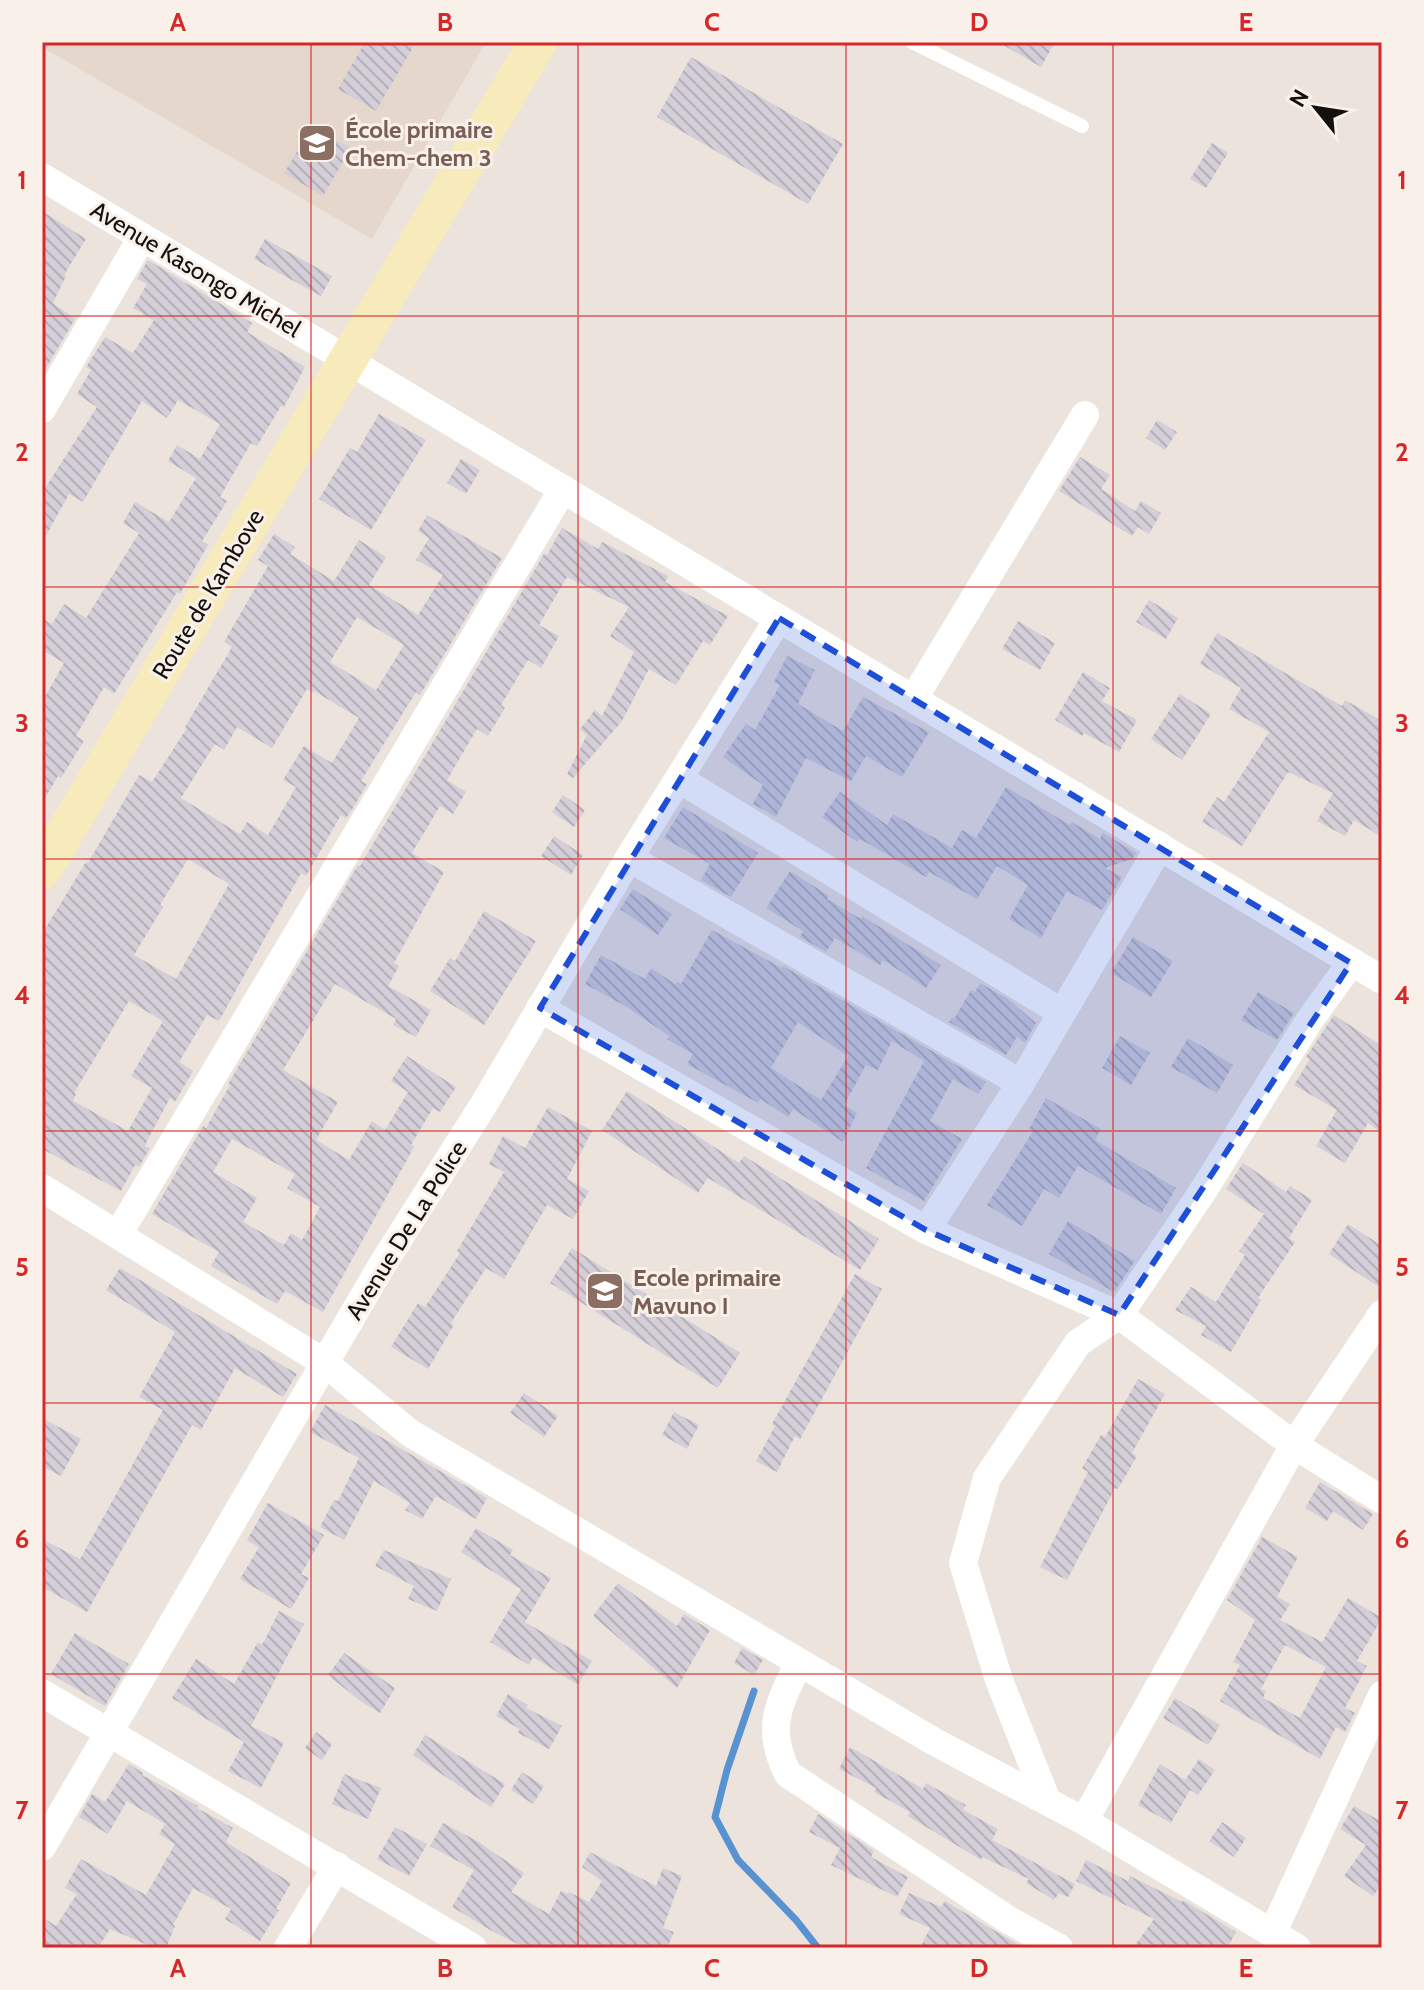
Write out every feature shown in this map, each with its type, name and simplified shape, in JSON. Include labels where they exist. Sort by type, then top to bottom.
[{"type":"street","name":"Route de Kambove","points":[[42,871],[538,42]]},
{"type":"street","name":"Avenue Kasongo Michel","points":[[42,177],[1382,980]]},
{"type":"street","points":[[42,409],[142,237]]},
{"type":"street","points":[[914,698],[1085,415]]},
{"type":"street","points":[[119,1233],[563,489]]},
{"type":"street","name":"Avenue De La Police","points":[[42,1847],[325,1363],[629,858],[779,618]]},
{"type":"street","points":[[679,779],[1061,1012]]},
{"type":"street","points":[[926,1230],[1021,1083],[1160,846]]},
{"type":"street","points":[[629,858],[1021,1083]]},
{"type":"street","points":[[1047,1801],[999,1680],[963,1563],[987,1478],[1078,1343],[1119,1315],[1201,1194],[1309,1021],[1351,963]]},
{"type":"street","points":[[540,1008],[926,1230],[1119,1315],[1294,1445],[1382,1500]]},
{"type":"street","points":[[42,1188],[325,1363],[410,1433],[933,1741],[1084,1821],[1297,1948]]},
{"type":"street","points":[[1084,1821],[1294,1445],[1382,1314]]},
{"type":"street","points":[[799,1663],[779,1702],[775,1735],[779,1757],[788,1774],[1007,1919],[1059,1948]]},
{"type":"street","points":[[42,1693],[473,1948]]},
{"type":"street","points":[[1273,1932],[1372,1746],[1382,1695]]},
{"type":"street","points":[[288,1948],[337,1866]]},
{"type":"lane","points":[[912,42],[1082,126]]},
{"type":"highlighted area","points":[[779,618],[1351,963],[1119,1315],[926,1230],[540,1008]]},
{"type":"shaded area","name":"École primaire Chem-chem 3","points":[[42,42],[486,42],[372,239],[42,47]]},
{"type":"building","points":[[365,42],[416,42],[376,111],[338,89]]},
{"type":"building","points":[[998,42],[1055,42],[1041,67]]},
{"type":"building","points":[[691,57],[843,144],[808,204],[657,117]]},
{"type":"building","points":[[329,136],[351,148],[323,196],[284,173],[298,150],[315,160]]},
{"type":"building","points":[[1212,143],[1228,153],[1206,188],[1190,179]]},
{"type":"building","points":[[42,211],[86,239],[64,275],[53,303],[75,319],[42,375]]},
{"type":"building","points":[[265,239],[332,276],[321,296],[254,259]]},
{"type":"building","points":[[148,260],[252,323],[247,332],[305,367],[284,407],[281,406],[257,446],[251,443],[220,497],[227,501],[202,541],[208,545],[180,594],[177,592],[114,694],[104,687],[76,736],[84,741],[42,803],[42,702],[64,663],[42,650],[42,618],[52,624],[64,604],[86,618],[139,533],[123,523],[135,502],[169,522],[196,478],[168,461],[177,445],[200,459],[220,424],[178,400],[167,418],[142,401],[83,502],[69,494],[42,543],[42,493],[97,407],[77,394],[91,370],[86,367],[105,337],[133,353],[154,320],[133,308],[147,284],[137,279]]},
{"type":"building","points":[[379,414],[426,440],[371,530],[319,499],[350,448],[357,452]]},
{"type":"building","points":[[1157,420],[1177,432],[1165,450],[1146,438]]},
{"type":"building","points":[[1080,457],[1110,475],[1101,489],[1135,511],[1141,501],[1161,513],[1149,534],[1138,527],[1132,536],[1059,491]]},
{"type":"building","points":[[461,459],[480,470],[466,494],[447,483]]},
{"type":"building","points":[[427,515],[502,558],[420,695],[416,692],[361,781],[367,784],[353,808],[346,818],[341,815],[306,876],[301,873],[219,1021],[207,1015],[179,1062],[193,1071],[175,1102],[170,1098],[147,1141],[145,1146],[150,1148],[139,1167],[135,1165],[121,1191],[42,1149],[42,934],[139,775],[152,782],[187,728],[232,647],[224,642],[268,566],[258,560],[274,534],[295,547],[290,554],[334,581],[359,540],[386,557],[369,585],[418,615],[443,575],[416,560],[429,538],[418,531]],"holes":[[[357,617],[404,645],[376,690],[330,662]],[[307,689],[359,718],[332,763],[304,746],[283,780],[296,787],[268,835],[247,822],[240,834],[181,798],[215,744],[224,750],[237,727],[272,748]],[[188,859],[229,884],[176,979],[134,955],[163,907],[160,905]],[[129,1001],[163,1021],[131,1076],[152,1088],[128,1131],[73,1101],[74,1093]]]},
{"type":"building","points":[[562,528],[598,549],[602,542],[668,576],[665,582],[728,616],[710,645],[703,641],[676,685],[649,669],[622,721],[573,778],[567,774],[587,735],[580,729],[595,710],[602,716],[634,652],[610,636],[629,607],[567,577],[539,625],[559,636],[541,668],[528,660],[501,705],[505,708],[488,736],[477,729],[447,780],[466,792],[453,814],[440,806],[412,853],[444,872],[394,963],[399,966],[388,986],[431,1010],[416,1037],[393,1025],[396,1019],[335,984],[283,1070],[338,1102],[316,1140],[349,1160],[372,1121],[385,1130],[408,1092],[391,1081],[407,1056],[456,1087],[440,1112],[433,1108],[411,1145],[414,1147],[323,1312],[285,1291],[277,1304],[211,1266],[219,1252],[152,1214],[203,1126],[206,1128],[228,1084],[544,554],[547,555]],"holes":[[[232,1139],[295,1174],[287,1188],[320,1207],[302,1240],[291,1233],[284,1245],[243,1222],[257,1198],[213,1172]]]},
{"type":"building","points":[[1149,600],[1178,618],[1166,639],[1136,622]]},
{"type":"building","points":[[1018,621],[1055,643],[1040,670],[1002,649]]},
{"type":"building","points":[[1217,633],[1342,706],[1345,700],[1382,721],[1382,837],[1354,820],[1345,836],[1317,821],[1333,793],[1288,772],[1242,846],[1202,822],[1217,797],[1224,802],[1269,732],[1229,709],[1241,688],[1200,664]]},
{"type":"building","points":[[787,656],[815,670],[798,704],[843,731],[863,697],[929,732],[902,777],[866,756],[851,781],[806,758],[776,817],[753,804],[763,785],[723,757],[746,724],[755,730],[780,685],[774,682]]},
{"type":"building","points":[[1083,672],[1110,688],[1102,701],[1137,720],[1119,752],[1055,720]]},
{"type":"building","points":[[1180,694],[1211,714],[1182,760],[1151,739]]},
{"type":"building","points":[[1006,787],[1070,825],[1072,822],[1100,839],[1103,833],[1136,853],[1132,859],[1105,868],[1122,877],[1102,910],[1067,891],[1041,938],[1009,919],[1028,885],[997,866],[977,899],[929,872],[926,877],[860,839],[857,842],[822,817],[840,792],[887,825],[893,814],[952,848],[962,830],[976,838]]},
{"type":"building","points":[[563,795],[585,810],[574,827],[552,812]]},
{"type":"building","points":[[683,807],[758,853],[731,897],[701,880],[710,864],[664,838]]},
{"type":"building","points":[[554,836],[583,855],[571,875],[541,856]]},
{"type":"building","points":[[790,871],[829,896],[827,899],[861,919],[862,916],[941,965],[926,988],[883,960],[880,965],[835,938],[826,952],[800,937],[803,931],[766,908]]},
{"type":"building","points":[[633,889],[672,914],[658,935],[620,909]]},
{"type":"building","points":[[484,911],[536,941],[484,1025],[430,991],[450,958],[455,961]]},
{"type":"building","points":[[712,930],[783,966],[986,1082],[978,1094],[953,1079],[930,1121],[962,1139],[924,1201],[866,1168],[924,1061],[892,1041],[878,1070],[866,1065],[844,1105],[857,1113],[843,1142],[793,1109],[788,1117],[760,1099],[758,1103],[687,1064],[693,1054],[667,1039],[669,1036],[627,1007],[585,984],[601,955],[645,979],[651,968],[675,984],[681,984]],"holes":[[[798,1022],[848,1056],[821,1100],[771,1068]]]},
{"type":"building","points":[[1133,937],[1173,961],[1151,997],[1111,973]]},
{"type":"building","points":[[980,983],[1008,999],[1036,1023],[1025,1043],[1017,1037],[1006,1055],[949,1022],[952,1017],[954,1019],[971,990],[975,992]]},
{"type":"building","points":[[1258,992],[1294,1013],[1277,1040],[1241,1020]]},
{"type":"building","points":[[1334,1015],[1382,1046],[1382,1133],[1368,1123],[1345,1163],[1316,1146],[1337,1110],[1294,1085],[1310,1059],[1306,1057]]},
{"type":"building","points":[[1120,1036],[1150,1053],[1131,1085],[1102,1068]]},
{"type":"building","points":[[1188,1038],[1233,1065],[1217,1093],[1171,1067]]},
{"type":"building","points":[[627,1091],[739,1163],[744,1156],[879,1239],[860,1270],[708,1178],[698,1193],[602,1130]]},
{"type":"building","points":[[1046,1098],[1101,1129],[1095,1140],[1176,1188],[1161,1214],[1078,1166],[1059,1198],[1044,1189],[1022,1226],[987,1205],[1033,1131],[1029,1129]]},
{"type":"building","points":[[548,1107],[592,1131],[567,1179],[589,1191],[573,1219],[547,1205],[504,1279],[486,1268],[451,1323],[454,1325],[428,1369],[391,1347],[418,1303],[425,1307],[460,1253],[457,1251],[504,1172],[489,1164],[503,1136],[525,1148]]},
{"type":"building","points":[[1243,1163],[1286,1192],[1290,1186],[1312,1200],[1289,1238],[1295,1242],[1258,1298],[1261,1300],[1231,1352],[1201,1335],[1206,1326],[1175,1310],[1191,1287],[1216,1302],[1245,1255],[1239,1251],[1264,1214],[1226,1189]]},
{"type":"building","points":[[1068,1221],[1135,1261],[1114,1292],[1049,1254]]},
{"type":"building","points":[[1348,1224],[1382,1246],[1382,1289],[1329,1254]]},
{"type":"building","points":[[572,1248],[740,1353],[718,1388],[550,1283]]},
{"type":"building","points":[[120,1268],[297,1374],[283,1397],[235,1368],[201,1430],[192,1425],[87,1612],[42,1587],[42,1539],[80,1559],[163,1410],[139,1397],[175,1332],[106,1290]]},
{"type":"building","points":[[855,1274],[882,1289],[800,1439],[795,1436],[777,1472],[756,1461],[775,1426],[772,1424]]},
{"type":"building","points":[[1138,1379],[1165,1394],[1132,1453],[1137,1456],[1118,1489],[1115,1488],[1067,1580],[1040,1567],[1088,1472],[1082,1468],[1101,1435],[1105,1437]]},
{"type":"building","points":[[524,1393],[558,1416],[544,1437],[510,1413]]},
{"type":"building","points":[[325,1405],[487,1498],[476,1519],[436,1496],[422,1519],[405,1510],[410,1503],[374,1481],[344,1540],[320,1527],[334,1500],[338,1501],[359,1458],[310,1432]]},
{"type":"building","points":[[674,1412],[699,1425],[687,1449],[662,1435]]},
{"type":"building","points":[[42,1418],[81,1439],[61,1476],[42,1466]]},
{"type":"building","points":[[1320,1482],[1373,1514],[1363,1530],[1333,1511],[1327,1521],[1305,1508]]},
{"type":"building","points":[[268,1503],[324,1535],[301,1574],[309,1578],[291,1609],[240,1579],[259,1547],[247,1540]]},
{"type":"building","points":[[476,1528],[513,1550],[510,1555],[551,1578],[525,1622],[592,1661],[578,1685],[533,1657],[529,1665],[490,1642],[521,1589],[461,1552]]},
{"type":"building","points":[[1262,1537],[1298,1557],[1277,1597],[1290,1604],[1280,1620],[1322,1642],[1348,1598],[1382,1618],[1357,1661],[1367,1666],[1345,1708],[1355,1713],[1345,1732],[1336,1727],[1320,1759],[1220,1701],[1240,1665],[1233,1662],[1255,1620],[1227,1600]],"holes":[[[1285,1645],[1326,1667],[1300,1718],[1263,1698],[1266,1691],[1261,1689]]]},
{"type":"building","points":[[384,1550],[451,1579],[437,1611],[408,1599],[414,1586],[375,1566]]},
{"type":"building","points":[[618,1583],[677,1626],[684,1614],[710,1630],[677,1688],[593,1616]]},
{"type":"building","points":[[279,1611],[304,1624],[251,1726],[284,1743],[261,1788],[228,1771],[244,1742],[172,1698],[196,1659],[234,1684],[258,1642],[262,1645]]},
{"type":"building","points":[[75,1633],[129,1664],[105,1706],[51,1674]]},
{"type":"building","points":[[742,1648],[763,1660],[754,1675],[734,1663]]},
{"type":"building","points":[[344,1653],[395,1688],[380,1713],[328,1675]]},
{"type":"building","points":[[508,1694],[528,1705],[526,1708],[562,1726],[549,1749],[518,1733],[520,1729],[496,1716]]},
{"type":"building","points":[[1175,1698],[1220,1725],[1208,1745],[1163,1718]]},
{"type":"building","points":[[316,1732],[332,1744],[322,1760],[305,1748]]},
{"type":"building","points":[[425,1735],[505,1784],[491,1807],[413,1755]]},
{"type":"building","points":[[850,1747],[923,1789],[926,1783],[966,1805],[963,1810],[998,1829],[992,1840],[1075,1884],[1068,1897],[1059,1893],[1054,1900],[1026,1883],[1029,1879],[982,1857],[981,1860],[908,1816],[910,1812],[874,1792],[876,1788],[839,1769]]},
{"type":"building","points":[[1199,1759],[1215,1770],[1198,1795],[1190,1790],[1171,1823],[1138,1805],[1160,1764],[1185,1780]]},
{"type":"building","points":[[129,1764],[142,1775],[233,1828],[226,1842],[291,1883],[260,1941],[225,1919],[231,1909],[193,1888],[173,1925],[166,1948],[155,1948],[110,1929],[98,1948],[42,1948],[42,1917],[56,1926],[77,1894],[65,1888],[81,1859],[146,1895],[175,1844],[159,1834],[165,1824],[127,1801],[108,1834],[79,1817],[92,1794],[105,1802]]},
{"type":"building","points":[[522,1772],[544,1786],[533,1804],[511,1790]]},
{"type":"building","points":[[344,1774],[381,1788],[368,1819],[332,1804]]},
{"type":"building","points":[[1354,1806],[1382,1822],[1382,1884],[1373,1896],[1344,1876],[1366,1845],[1340,1829]]},
{"type":"building","points":[[818,1814],[874,1851],[871,1857],[908,1877],[897,1897],[831,1865],[840,1848],[809,1832]]},
{"type":"building","points":[[1222,1822],[1246,1838],[1234,1857],[1209,1841]]},
{"type":"building","points":[[443,1823],[477,1841],[524,1873],[511,1892],[549,1914],[561,1891],[589,1902],[602,1881],[582,1867],[590,1852],[656,1886],[663,1868],[682,1876],[663,1928],[674,1932],[667,1948],[526,1948],[492,1931],[452,1907],[474,1870],[430,1846]]},
{"type":"building","points":[[395,1827],[427,1844],[409,1876],[377,1859]]},
{"type":"building","points":[[1086,1860],[1128,1881],[1130,1876],[1183,1900],[1236,1932],[1227,1948],[1133,1948],[1154,1919],[1076,1881]]},
{"type":"building","points":[[909,1893],[941,1907],[945,1901],[1024,1948],[920,1948],[930,1928],[899,1914]]},
{"type":"waterway","points":[[754,1691],[727,1770],[715,1817],[738,1860],[796,1920],[818,1948]]},
{"type":"place","name":"École primaire Chem-chem 3","points":[[317,143]]},
{"type":"place","name":"Ecole primaire Mavuno I","points":[[605,1291]]}]
